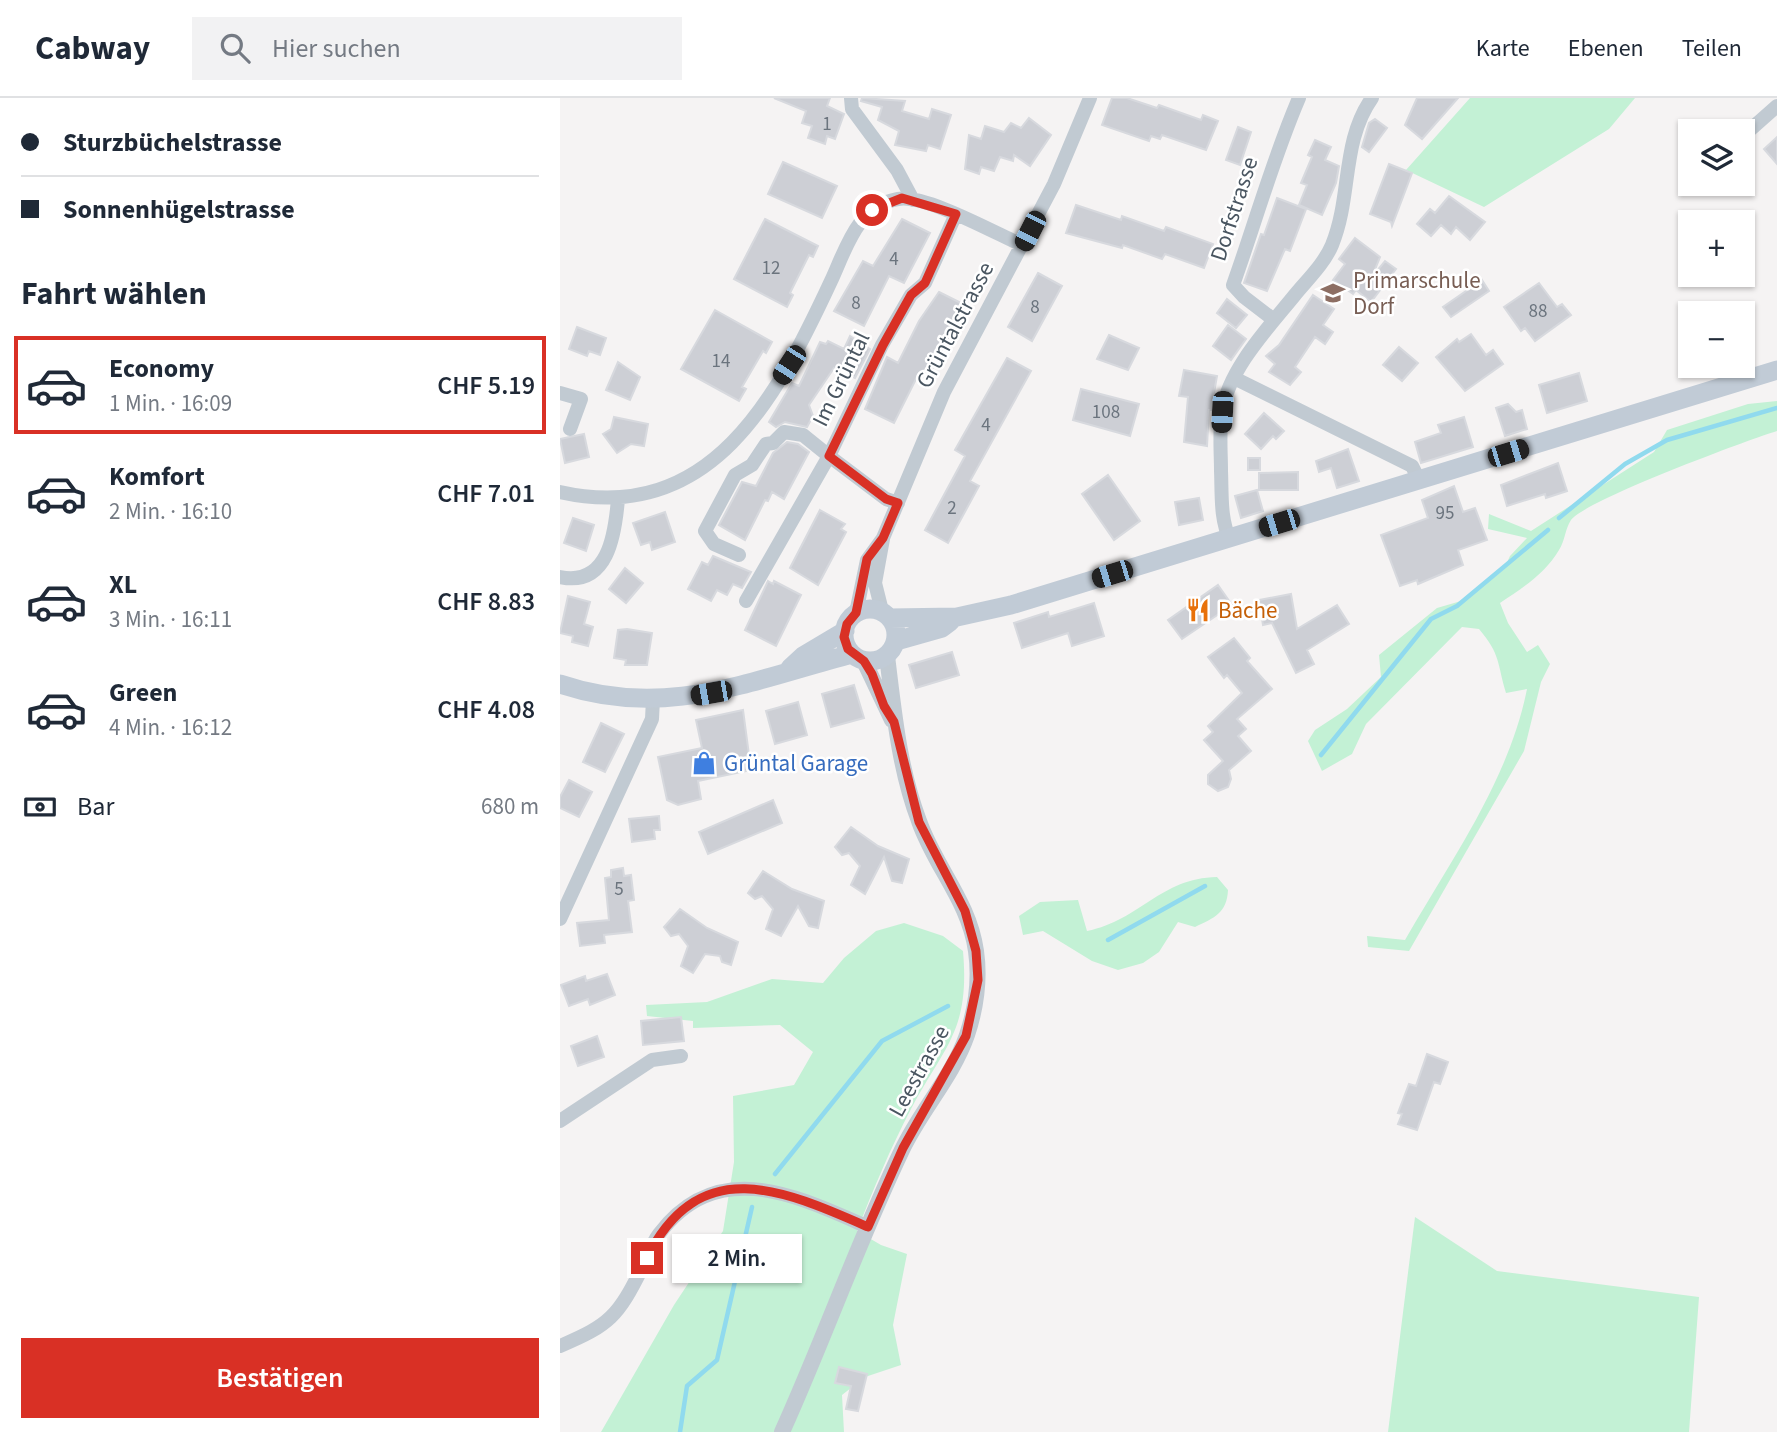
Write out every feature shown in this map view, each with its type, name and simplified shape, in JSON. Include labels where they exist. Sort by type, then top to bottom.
[{"type":"main road","points":[[787,671],[803,656],[845,631],[856,613],[869,609],[886,615],[957,617],[1011,606],[1777,370]]},
{"type":"main road","points":[[886,615],[897,633],[891,649]]},
{"type":"main road","points":[[560,684],[601,695],[653,699],[711,693],[787,671],[858,658],[876,661],[891,649],[942,628],[957,617]]},
{"type":"main road","points":[[845,631],[845,643],[858,658]]},
{"type":"street","points":[[851,98],[852,109],[897,170],[914,200]]},
{"type":"street","name":"Grüntalstrasse","points":[[886,615],[875,583],[883,538],[944,392],[1054,184],[1090,98]]},
{"type":"street","name":"Dorfstrasse","points":[[1274,320],[1244,298],[1233,285],[1254,227],[1263,187],[1299,98]]},
{"type":"street","points":[[1230,539],[1224,528],[1222,412],[1234,378],[1274,320],[1331,248],[1343,212],[1350,145],[1356,124],[1373,98]]},
{"type":"street","points":[[1755,125],[1777,106]]},
{"type":"street","points":[[560,492],[618,499],[673,485],[716,459],[730,446],[789,365],[858,225],[879,206],[898,199],[914,200],[956,214],[1022,245]]},
{"type":"street","name":"Im Grüntal","points":[[746,601],[829,456],[883,345],[911,295],[925,283],[956,214]]},
{"type":"street","points":[[1234,378],[1412,466],[1419,480]]},
{"type":"street","points":[[560,393],[581,399],[570,429]]},
{"type":"street","name":"Im Grüntal","points":[[739,555],[714,544],[705,531],[735,475],[752,465],[766,444],[773,443],[784,432],[803,435],[886,499],[898,503]]},
{"type":"street","points":[[560,577],[584,577],[599,567],[606,558],[615,531],[618,499]]},
{"type":"street","name":"Grüntalstrasse","points":[[856,613],[862,572],[867,559],[883,538]]},
{"type":"street","name":"Leestrasse","points":[[782,1432],[903,1148],[966,1036],[978,980],[976,951],[965,911],[919,822],[894,722],[891,649]]},
{"type":"street","name":"Leestrasse","points":[[858,658],[894,722]]},
{"type":"street","points":[[560,919],[652,719],[653,699]]},
{"type":"street","points":[[560,1121],[652,1060],[681,1056]]},
{"type":"street","points":[[560,1346],[607,1323],[623,1305],[658,1235],[682,1210],[709,1195],[741,1186],[801,1197],[868,1227]]},
{"type":"green space","points":[[1470,98],[1635,98],[1609,129],[1484,207],[1406,170]]},
{"type":"green space","points":[[1777,401],[1777,431],[1634,486],[1583,511],[1571,520],[1561,546],[1547,566],[1500,603],[1508,623],[1527,652],[1538,645],[1550,664],[1541,682],[1524,751],[1409,951],[1368,947],[1367,936],[1405,940],[1493,787],[1507,755],[1527,689],[1506,693],[1497,660],[1486,638],[1479,629],[1462,627],[1366,724],[1352,754],[1322,771],[1308,741],[1315,730],[1347,709],[1381,677],[1379,655],[1437,608],[1461,601],[1504,569],[1510,556],[1527,538],[1488,529],[1489,514],[1531,531],[1654,452],[1667,430],[1748,404]]},
{"type":"green space","points":[[1217,877],[1228,890],[1225,904],[1218,914],[1195,927],[1178,922],[1159,952],[1143,963],[1118,970],[1092,961],[1043,931],[1023,935],[1019,916],[1040,902],[1078,900],[1087,931],[1122,918],[1180,884]]},
{"type":"green space","points":[[904,923],[943,936],[963,951],[964,978],[963,1000],[952,1036],[903,1124],[857,1231],[881,1245],[907,1254],[893,1325],[901,1365],[865,1377],[842,1395],[844,1432],[601,1432],[674,1305],[723,1231],[734,1162],[733,1096],[794,1085],[813,1052],[780,1025],[693,1028],[693,1021],[647,1016],[646,1005],[707,1002],[772,979],[823,983],[844,958],[876,931]]},
{"type":"green space","points":[[1415,1217],[1497,1271],[1699,1297],[1689,1432],[1388,1432]]},
{"type":"building","points":[[774,98],[830,98],[827,106],[844,114],[835,139],[827,136],[825,144],[808,138],[812,126],[802,123],[806,111]]},
{"type":"building","points":[[862,98],[905,101],[902,111],[929,119],[932,109],[951,115],[940,149],[928,145],[926,151],[895,145],[899,131],[878,120],[882,107],[861,101]]},
{"type":"building","points":[[1112,98],[1127,98],[1157,108],[1159,105],[1201,120],[1203,115],[1218,121],[1206,150],[1162,135],[1160,139],[1151,136],[1149,141],[1102,125]]},
{"type":"building","points":[[1417,98],[1458,98],[1422,139],[1405,125]]},
{"type":"building","points":[[1029,118],[1051,135],[1030,166],[1014,155],[1013,161],[1000,157],[994,171],[981,167],[979,174],[965,169],[969,135],[981,139],[985,126],[1004,132],[1011,123],[1021,128]]},
{"type":"building","points":[[1375,119],[1387,128],[1369,152],[1362,147],[1369,123]]},
{"type":"building","points":[[1238,127],[1251,132],[1240,165],[1226,160]]},
{"type":"building","points":[[1777,137],[1777,164],[1764,149]]},
{"type":"building","points":[[1315,140],[1331,147],[1325,160],[1339,166],[1336,183],[1322,215],[1299,205],[1307,185],[1301,183],[1312,157],[1308,155]]},
{"type":"building","points":[[783,162],[837,186],[822,218],[768,194]]},
{"type":"building","points":[[1389,164],[1412,173],[1392,226],[1391,222],[1370,214]]},
{"type":"building","points":[[1449,196],[1485,222],[1470,240],[1456,227],[1451,234],[1441,225],[1431,236],[1417,224],[1430,209],[1435,213]]},
{"type":"building","points":[[1277,198],[1306,209],[1290,251],[1285,249],[1267,291],[1244,283]]},
{"type":"building","points":[[1076,205],[1121,220],[1122,216],[1164,231],[1166,227],[1213,244],[1204,268],[1165,254],[1162,259],[1123,245],[1122,248],[1066,233]]},
{"type":"building","points":[[765,219],[818,246],[813,257],[809,255],[790,293],[793,295],[787,307],[734,279]]},
{"type":"building","points":[[902,219],[930,233],[904,283],[889,276],[864,326],[834,311],[863,261],[873,266]]},
{"type":"building","points":[[1355,238],[1380,257],[1372,277],[1385,261],[1396,269],[1371,302],[1356,290],[1353,294],[1333,280],[1345,264],[1339,259]]},
{"type":"building","points":[[1038,273],[1062,286],[1032,341],[1008,327]]},
{"type":"building","points":[[1482,280],[1489,291],[1451,317],[1443,307]]},
{"type":"building","points":[[1539,283],[1557,307],[1562,304],[1571,315],[1535,341],[1525,328],[1521,331],[1504,307]]},
{"type":"building","points":[[939,292],[965,305],[928,377],[919,373],[894,423],[865,409],[887,357],[898,363],[919,321]]},
{"type":"building","points":[[1313,295],[1334,309],[1323,325],[1333,332],[1325,344],[1315,337],[1295,367],[1301,372],[1290,385],[1269,372],[1275,364],[1266,356],[1279,345]]},
{"type":"building","points":[[1227,299],[1247,315],[1236,328],[1217,313]]},
{"type":"building","points":[[715,310],[772,342],[766,353],[763,351],[742,387],[746,389],[739,401],[681,369]]},
{"type":"building","points":[[1228,325],[1246,339],[1231,360],[1213,346]]},
{"type":"building","points":[[577,327],[606,338],[600,355],[589,351],[587,356],[569,349]]},
{"type":"building","points":[[1471,334],[1486,355],[1493,350],[1503,364],[1465,391],[1436,357],[1457,339],[1459,342]]},
{"type":"building","points":[[1109,335],[1139,348],[1128,370],[1097,359]]},
{"type":"building","points":[[850,336],[870,349],[855,378],[834,368],[809,405],[813,416],[807,427],[785,422],[776,427],[769,422],[792,383],[799,386],[820,342],[826,344],[828,341],[844,349]]},
{"type":"building","points":[[1399,347],[1418,363],[1402,381],[1383,365]]},
{"type":"building","points":[[1007,358],[1031,371],[970,481],[979,486],[948,543],[925,530],[965,456],[955,450]]},
{"type":"building","points":[[618,362],[640,377],[630,400],[606,390]]},
{"type":"building","points":[[1184,370],[1217,376],[1209,410],[1207,446],[1184,442],[1188,397],[1179,396]]},
{"type":"building","points":[[1579,373],[1587,401],[1547,413],[1539,385]]},
{"type":"building","points":[[1081,389],[1139,404],[1130,436],[1073,420]]},
{"type":"building","points":[[1508,404],[1516,412],[1522,410],[1527,429],[1505,436],[1496,408]]},
{"type":"building","points":[[1264,413],[1284,431],[1276,439],[1273,436],[1261,449],[1245,434]]},
{"type":"building","points":[[614,417],[648,424],[644,446],[631,444],[617,453],[603,434],[611,429]]},
{"type":"building","points":[[1464,417],[1473,447],[1421,463],[1415,442],[1441,433],[1438,425]]},
{"type":"building","points":[[584,434],[589,457],[565,463],[560,439]]},
{"type":"building","points":[[787,442],[798,444],[809,452],[784,499],[772,492],[768,501],[765,500],[745,540],[719,525],[742,482],[756,486],[773,453]]},
{"type":"building","points":[[1348,449],[1359,481],[1337,488],[1331,468],[1319,472],[1316,461]]},
{"type":"building","points":[[1248,458],[1260,458],[1260,470],[1248,470]]},
{"type":"building","points":[[1558,463],[1567,491],[1546,498],[1545,494],[1507,506],[1501,485]]},
{"type":"building","points":[[1298,472],[1298,490],[1259,490],[1259,473]]},
{"type":"building","points":[[1108,475],[1140,521],[1114,540],[1082,494]]},
{"type":"building","points":[[1454,486],[1463,512],[1475,508],[1487,540],[1458,550],[1463,565],[1418,584],[1417,580],[1400,586],[1381,535],[1428,518],[1422,500]]},
{"type":"building","points":[[1257,490],[1263,511],[1241,518],[1235,496]]},
{"type":"building","points":[[1199,498],[1203,520],[1179,525],[1175,502]]},
{"type":"building","points":[[820,510],[845,524],[841,529],[846,532],[818,585],[790,568]]},
{"type":"building","points":[[665,512],[675,542],[652,550],[650,542],[641,545],[633,523]]},
{"type":"building","points":[[573,518],[594,525],[586,551],[564,543]]},
{"type":"building","points":[[713,556],[751,572],[742,588],[733,584],[727,595],[717,590],[711,601],[688,589],[702,562],[708,565]]},
{"type":"building","points":[[625,568],[643,583],[626,603],[609,589]]},
{"type":"building","points":[[768,581],[773,584],[774,581],[801,595],[776,646],[745,630]]},
{"type":"building","points":[[1218,585],[1232,605],[1182,639],[1168,620]]},
{"type":"building","points":[[1291,594],[1297,629],[1337,605],[1349,624],[1307,650],[1314,664],[1296,673],[1272,623],[1263,625],[1259,600]]},
{"type":"building","points":[[568,596],[590,602],[584,624],[593,627],[588,646],[572,642],[573,636],[560,633]]},
{"type":"building","points":[[1094,603],[1104,636],[1072,646],[1068,633],[1022,648],[1014,623],[1048,612],[1049,617]]},
{"type":"building","points":[[618,630],[652,633],[647,665],[625,665],[626,660],[614,658]]},
{"type":"building","points":[[1234,638],[1250,658],[1247,661],[1272,689],[1237,719],[1246,729],[1238,736],[1251,751],[1229,770],[1231,779],[1228,787],[1218,791],[1208,784],[1208,775],[1223,761],[1204,740],[1213,732],[1208,726],[1242,693],[1227,675],[1224,678],[1208,657]]},
{"type":"building","points":[[952,652],[959,675],[916,688],[909,665]]},
{"type":"building","points":[[854,685],[864,718],[831,727],[822,694]]},
{"type":"building","points":[[798,702],[807,735],[775,744],[766,711]]},
{"type":"building","name":"Grüntal Garage","points":[[743,710],[751,770],[698,781],[701,799],[678,805],[667,800],[658,757],[702,748],[696,720]]},
{"type":"building","points":[[601,723],[624,734],[605,772],[583,762]]},
{"type":"building","points":[[569,780],[592,792],[579,817],[560,808],[560,797]]},
{"type":"building","points":[[773,800],[782,823],[708,854],[699,832]]},
{"type":"building","points":[[659,816],[660,830],[654,830],[655,839],[632,842],[629,819]]},
{"type":"building","points":[[851,827],[878,846],[909,859],[902,883],[892,881],[884,857],[865,894],[851,885],[860,866],[849,853],[842,855],[835,847]]},
{"type":"building","points":[[623,868],[624,876],[631,875],[634,900],[628,901],[632,932],[604,935],[605,943],[580,946],[577,923],[609,920],[605,878],[611,877],[611,870]]},
{"type":"building","points":[[763,871],[792,889],[824,901],[818,928],[809,926],[798,906],[781,936],[766,929],[773,909],[762,896],[755,899],[748,893]]},
{"type":"building","points":[[680,909],[707,928],[738,942],[731,965],[722,962],[720,956],[705,954],[693,973],[681,966],[688,946],[679,934],[671,936],[664,927]]},
{"type":"building","points":[[607,974],[615,995],[590,1005],[588,999],[569,1006],[561,985],[585,976],[586,981]]},
{"type":"building","points":[[681,1017],[684,1041],[643,1045],[641,1021]]},
{"type":"building","points":[[597,1036],[604,1057],[578,1066],[571,1046]]},
{"type":"building","points":[[1427,1054],[1448,1062],[1440,1084],[1434,1082],[1417,1130],[1398,1124],[1402,1114],[1398,1113],[1409,1084],[1416,1086]]},
{"type":"building","points":[[839,1367],[867,1374],[858,1411],[846,1409],[851,1386],[835,1383]]},
{"type":"waterway","points":[[1559,518],[1625,464],[1667,440],[1777,408]]},
{"type":"waterway","points":[[1321,755],[1431,619],[1457,606],[1548,530]]},
{"type":"waterway","points":[[1108,940],[1205,886]]},
{"type":"waterway","points":[[775,1174],[882,1041],[948,1006]]},
{"type":"waterway","points":[[680,1432],[687,1386],[717,1360],[752,1207]]},
{"type":"place","name":"Primarschule Dorf","points":[[1333,293]]},
{"type":"place","name":"Bäche","points":[[1198,610]]},
{"type":"place","name":"Grüntal Garage","points":[[704,763]]},
{"type":"route","points":[[647,1258],[658,1235],[682,1210],[709,1195],[741,1186],[801,1197],[868,1227],[903,1148],[954,1062],[974,1011],[978,980],[971,927],[956,888],[938,861],[919,822],[894,722],[884,706],[872,674],[864,661],[848,649],[844,637],[847,624],[856,613],[862,572],[867,559],[883,538],[898,503],[886,499],[829,456],[883,345],[911,295],[925,283],[956,214],[902,198],[872,210]]}]
